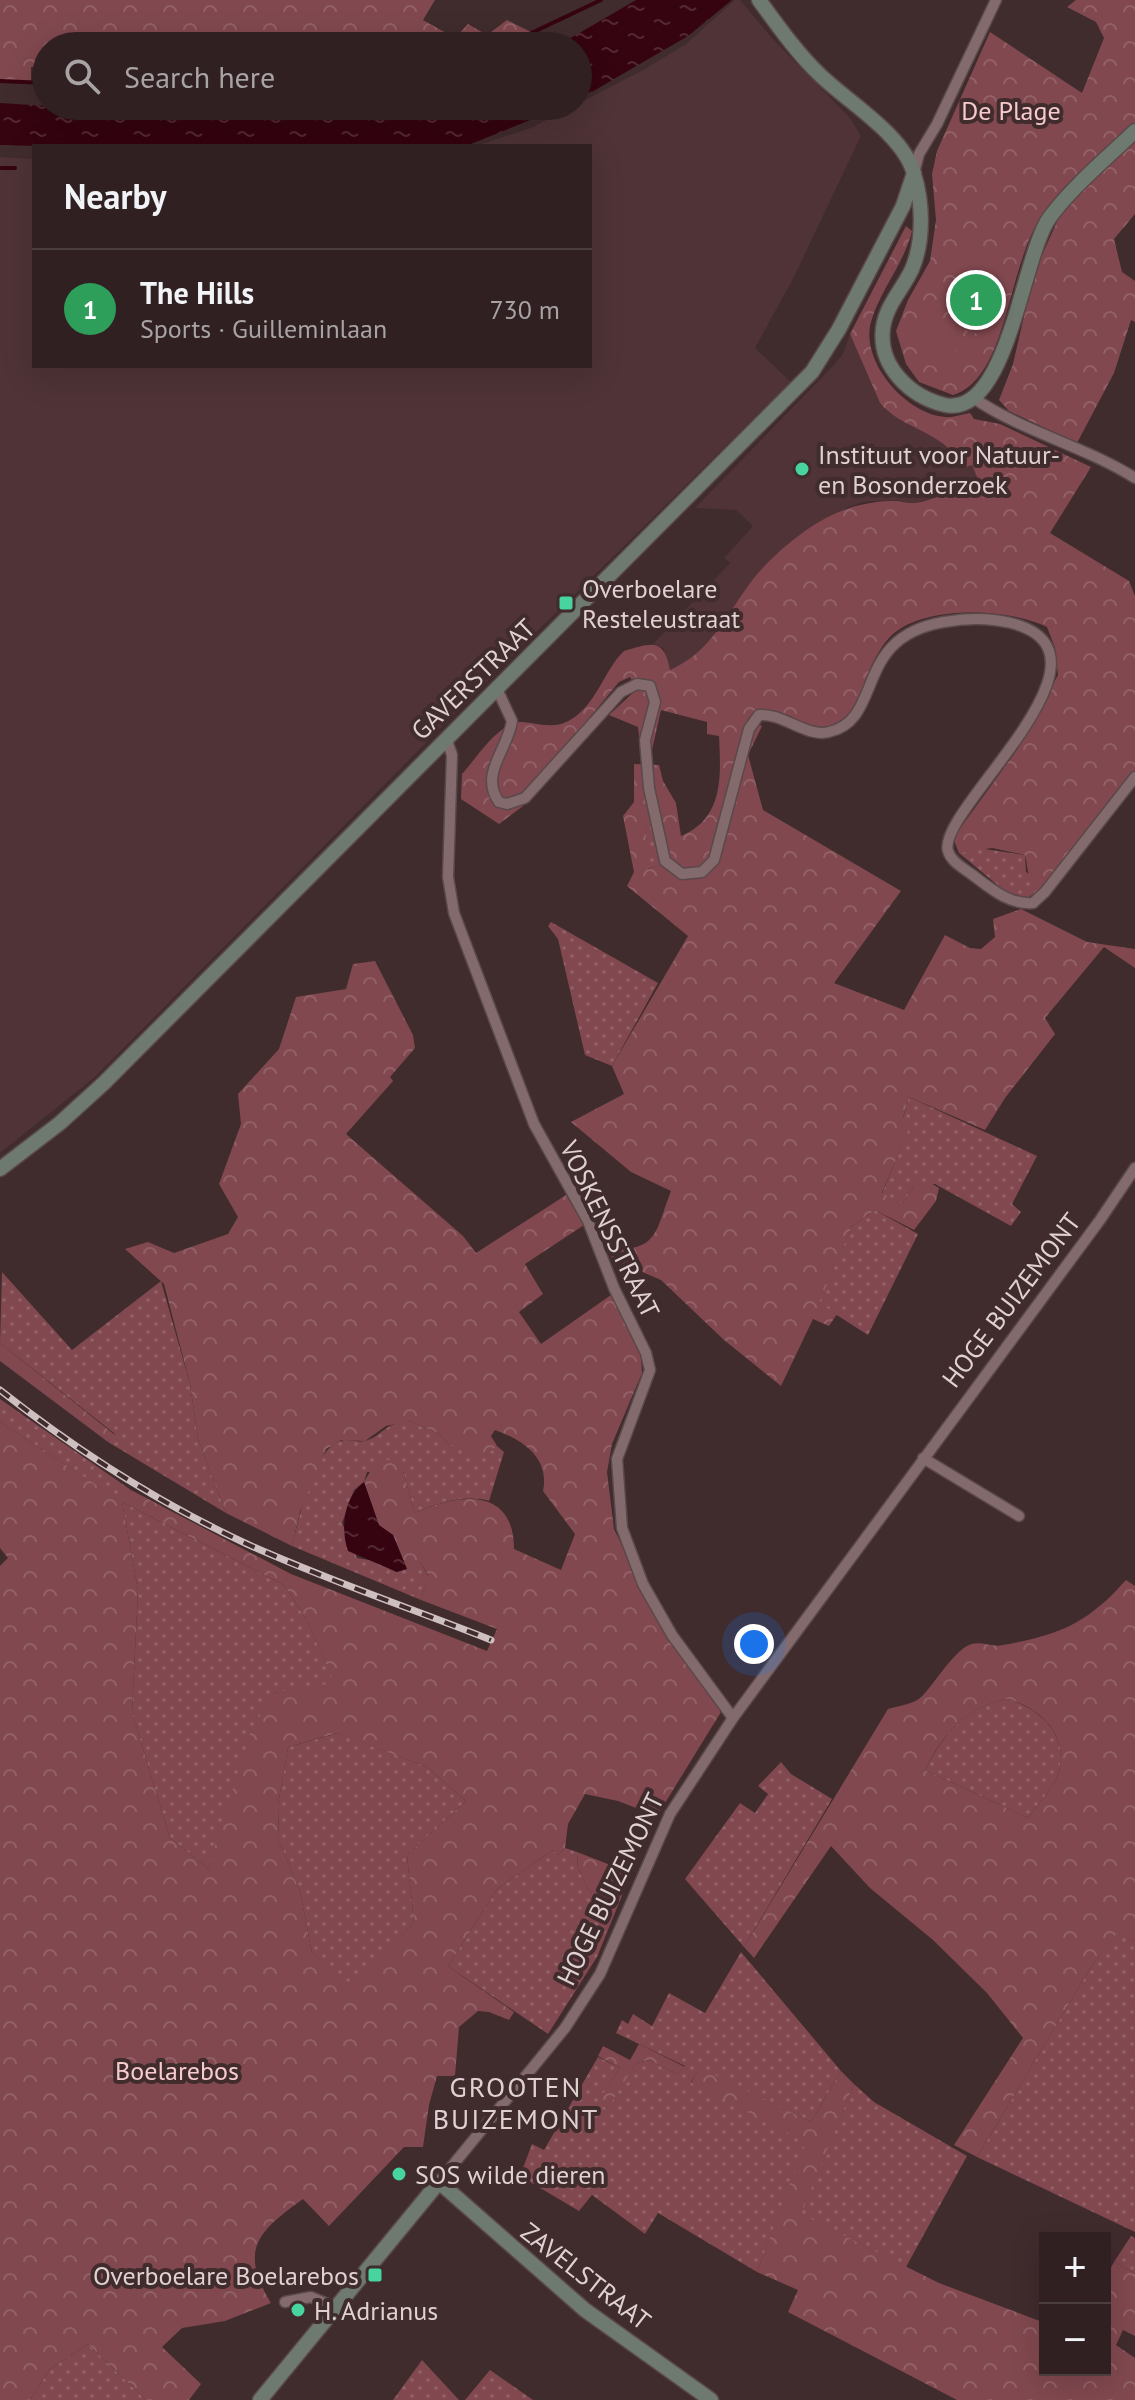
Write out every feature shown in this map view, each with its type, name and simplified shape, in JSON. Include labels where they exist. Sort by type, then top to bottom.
[{"type":"street","points":[[914,173],[919,154],[996,0]]},
{"type":"street","points":[[761,3],[819,74],[901,145],[914,173],[922,226],[912,268],[892,301],[882,329],[887,358],[903,385],[926,400],[952,406],[975,399],[999,364],[1039,238],[1050,217],[1135,131]]},
{"type":"street","name":"GAVERSTRAAT","points":[[0,1169],[60,1123],[104,1083],[819,363],[903,206],[914,173]]},
{"type":"street","points":[[975,399],[996,413],[1092,453],[1135,478]]},
{"type":"street","points":[[497,689],[512,721],[495,762],[491,787],[499,802],[507,804],[525,798],[621,692],[637,684],[650,686],[655,702],[645,740],[649,788],[665,861],[682,874],[702,872],[714,860],[749,729],[759,715],[826,734],[840,729],[857,714],[889,648],[911,630],[928,625],[971,619],[1012,623],[1039,634],[1051,656],[1050,672],[1041,693],[1007,756],[949,832],[947,850],[953,860],[979,880],[1012,901],[1033,903],[1045,892],[1135,777]]},
{"type":"street","name":"VOSKENSSTRAAT","points":[[446,738],[452,755],[449,896],[468,957],[534,1124],[594,1233],[614,1288],[646,1353],[650,1370],[617,1459],[622,1528],[643,1584],[672,1635],[733,1718]]},
{"type":"street","name":"HOGE BUIZEMONT","points":[[260,2400],[565,2028],[600,1974],[670,1814],[733,1718],[1100,1220],[1135,1168]]},
{"type":"street","points":[[923,1458],[1019,1516]]},
{"type":"street","name":"ZAVELSTRAAT","points":[[439,2182],[585,2310],[711,2400]]},
{"type":"street","points":[[285,2302],[311,2297],[335,2307]]},
{"type":"shaded area","points":[[735,0],[740,0],[772,38],[850,118],[861,136],[793,279],[755,348],[791,382],[504,664],[95,1077],[0,1153],[0,157],[32,159],[32,368],[592,368],[592,144],[482,144],[546,120],[592,120],[592,96],[686,44]]},
{"type":"shaded area","points":[[850,334],[880,403],[888,412],[932,434],[957,458],[972,464],[977,477],[934,498],[911,504],[897,500],[863,502],[846,508],[725,623],[711,641],[684,664],[670,670],[663,648],[653,644],[730,563],[724,558],[753,526],[736,510],[695,508],[832,367],[843,354]]},
{"type":"green space","points":[[0,0],[435,0],[423,20],[444,32],[32,32],[31,82],[0,81]]},
{"type":"green space","name":"De Plage","points":[[1076,0],[1135,0],[1135,214],[1114,239],[1122,272],[1135,281],[1135,322],[1131,320],[1114,373],[1077,443],[1009,411],[999,400],[1013,364],[1034,273],[1060,215],[1047,209],[1034,230],[997,341],[986,365],[972,384],[953,395],[919,382],[906,364],[896,331],[908,300],[930,261],[936,220],[932,174],[937,151],[990,32],[1082,93],[1104,38],[1096,22],[1067,7]]},
{"type":"green space","points":[[507,20],[531,32],[491,32]]},
{"type":"green space","points":[[468,24],[482,32],[461,32]]},
{"type":"green space","points":[[906,226],[912,231],[908,243],[880,299],[869,337],[872,353],[889,383],[915,407],[930,414],[948,417],[970,413],[974,419],[1000,424],[1091,467],[1050,533],[1129,581],[1135,596],[1135,771],[1047,884],[1040,886],[1032,879],[1025,855],[992,848],[959,853],[953,838],[1017,750],[1058,675],[1055,648],[1047,627],[1011,616],[988,613],[943,615],[921,619],[903,627],[882,646],[852,716],[833,725],[811,725],[774,710],[757,712],[748,719],[762,726],[748,755],[763,810],[901,891],[834,983],[904,1010],[945,935],[970,948],[981,949],[995,937],[993,919],[1021,909],[1087,942],[1135,949],[1135,968],[1104,947],[1045,1018],[1055,1034],[1005,1098],[985,1130],[909,1097],[903,1117],[912,1121],[882,1193],[902,1204],[914,1187],[929,1182],[939,1188],[936,1201],[914,1230],[875,1210],[852,1226],[819,1303],[837,1314],[829,1326],[813,1319],[781,1386],[724,1340],[661,1280],[612,1259],[610,1250],[638,1247],[653,1236],[671,1191],[631,1172],[571,1122],[624,1094],[612,1066],[688,936],[627,886],[634,872],[623,816],[634,802],[634,764],[659,765],[663,781],[676,803],[681,836],[705,818],[717,794],[719,736],[707,734],[707,722],[661,710],[652,750],[640,745],[638,727],[609,715],[637,689],[630,677],[619,682],[532,787],[523,806],[499,824],[461,799],[462,774],[497,734],[513,723],[558,725],[579,714],[624,651],[655,645],[664,652],[670,670],[684,663],[715,634],[767,563],[815,524],[867,503],[923,501],[947,493],[977,477],[972,465],[962,468],[945,445],[889,412],[880,403],[850,334]],"holes":[[[659,817],[666,840],[657,842],[661,865],[648,869],[646,824]]]},
{"type":"green space","points":[[959,252],[1001,258],[981,331],[972,334],[965,329]]},
{"type":"green space","points":[[939,310],[958,356],[930,366],[912,320]]},
{"type":"green space","points":[[653,818],[662,865],[647,869],[646,824]]},
{"type":"green space","points":[[978,848],[1025,855],[1026,872],[1047,884],[1028,898],[1006,892],[959,853]]},
{"type":"green space","points":[[551,922],[658,983],[612,1066],[585,1055],[558,939],[548,926]]},
{"type":"green space","name":"Boelarebos","points":[[375,961],[413,1035],[415,1048],[390,1077],[393,1081],[346,1134],[463,1236],[476,1253],[566,1195],[584,1225],[525,1264],[543,1294],[519,1312],[541,1344],[611,1295],[641,1356],[642,1373],[612,1444],[607,1472],[614,1529],[662,1627],[721,1712],[657,1816],[618,1801],[585,1794],[568,1824],[565,1848],[558,1855],[553,1850],[497,1889],[448,1966],[514,2012],[509,2020],[478,2011],[459,2027],[455,2076],[437,2076],[423,2147],[404,2147],[329,2226],[303,2199],[264,2232],[255,2256],[256,2269],[271,2303],[225,2321],[182,2328],[162,2347],[201,2384],[189,2400],[146,2400],[88,2344],[50,2369],[30,2400],[0,2400],[0,1566],[8,1558],[0,1548],[0,1422],[121,1501],[131,1490],[291,1574],[487,1651],[497,1629],[421,1600],[428,1575],[420,1562],[407,1569],[393,1535],[379,1526],[364,1482],[377,1460],[391,1460],[403,1471],[415,1513],[465,1499],[494,1505],[505,1514],[512,1529],[514,1549],[561,1570],[575,1534],[543,1491],[542,1469],[524,1445],[495,1430],[491,1436],[497,1446],[484,1457],[449,1445],[440,1434],[410,1421],[386,1426],[365,1441],[341,1440],[326,1449],[300,1512],[292,1546],[226,1513],[198,1439],[190,1384],[164,1284],[125,1249],[148,1242],[174,1253],[228,1234],[238,1217],[219,1184],[241,1124],[238,1094],[279,1049],[296,997],[346,989],[353,964]],"holes":[[[122,1502],[284,1585],[308,1622],[334,1683],[273,1693],[251,1731],[208,1868],[170,1838],[132,1713],[138,1590]],[[337,1733],[427,1767],[466,1801],[407,1855],[414,1923],[353,1986],[312,1953],[300,1891],[279,1841],[278,1805],[288,1747]]]},
{"type":"green space","points":[[909,1097],[1037,1156],[1012,1204],[1021,1212],[1011,1226],[935,1184],[914,1187],[902,1204],[882,1194],[911,1122],[903,1118]]},
{"type":"green space","points":[[875,1210],[918,1234],[868,1335],[818,1303],[852,1226]]},
{"type":"green space","points":[[2,1272],[72,1350],[161,1281],[190,1384],[198,1439],[226,1513],[108,1442],[115,1434],[0,1343]]},
{"type":"green space","points":[[0,1343],[115,1435],[108,1442],[0,1361]]},
{"type":"green space","points":[[0,1399],[131,1490],[122,1502],[0,1422]]},
{"type":"green space","points":[[410,1421],[440,1434],[449,1445],[484,1456],[497,1446],[504,1452],[489,1501],[452,1501],[415,1513],[403,1471],[367,1472],[364,1482],[354,1490],[342,1523],[357,1558],[375,1561],[396,1572],[420,1562],[428,1576],[421,1600],[292,1546],[308,1487],[322,1457],[331,1447],[343,1440],[365,1441],[388,1427]]},
{"type":"green space","points":[[122,1502],[284,1585],[308,1622],[335,1684],[273,1693],[208,1868],[170,1838],[132,1713],[138,1590]]},
{"type":"green space","points":[[1126,1580],[1135,1586],[1135,1941],[1117,1933],[1091,1967],[977,2157],[954,2145],[1023,2038],[987,1993],[933,1940],[870,1888],[831,1846],[754,1958],[744,1947],[888,1709],[922,1697],[953,1658],[967,1646],[976,1643],[1003,1645],[1041,1637],[1072,1625],[1112,1595]],"holes":[[[1006,1699],[1030,1708],[1049,1724],[1060,1746],[1059,1771],[1054,1783],[1028,1818],[925,1770],[939,1745],[967,1716]]]},
{"type":"green space","points":[[1006,1699],[1040,1716],[1049,1724],[1060,1746],[1057,1777],[1028,1818],[925,1770],[957,1724],[978,1709]]},
{"type":"green space","points":[[338,1733],[427,1767],[466,1801],[407,1855],[414,1923],[353,1987],[312,1953],[300,1891],[279,1841],[278,1805],[288,1747]]},
{"type":"green space","points":[[781,1762],[791,1774],[832,1799],[744,1947],[685,1879],[740,1803],[755,1813],[768,1794],[758,1786]]},
{"type":"green space","points":[[565,1848],[577,1852],[578,1868],[589,1891],[621,1898],[597,1957],[548,2034],[448,1966],[497,1889],[553,1850],[558,1855]]},
{"type":"green space","points":[[577,1852],[631,1873],[621,1898],[589,1891],[578,1868]]},
{"type":"green space","points":[[1117,1932],[1135,1941],[1135,2232],[977,2157],[1091,1967]]},
{"type":"green space","points":[[741,1952],[841,2071],[811,2122],[699,2068],[691,2082],[807,2142],[757,2272],[658,2213],[645,2234],[592,2195],[579,2211],[520,2176],[532,2144],[544,2150],[598,2057],[620,2068],[598,2102],[607,2108],[636,2063],[649,2060],[677,2074],[685,2066],[616,2033],[622,2020],[628,2024],[633,2014],[652,2026],[669,1993],[705,2013]]},
{"type":"green space","points":[[639,2044],[685,2067],[677,2074],[649,2060],[636,2063],[608,2108],[597,2103],[620,2068],[598,2056],[603,2046],[630,2060]]},
{"type":"green space","points":[[699,2067],[811,2122],[841,2071],[854,2084],[801,2214],[939,2283],[1039,2321],[1039,2376],[1111,2376],[1111,2268],[1114,2262],[1135,2273],[1135,2336],[1123,2330],[1116,2345],[1135,2358],[1135,2400],[957,2400],[788,2312],[798,2290],[757,2272],[806,2142],[691,2083]]},
{"type":"green space","points":[[854,2084],[874,2102],[967,2156],[906,2267],[800,2214]]},
{"type":"green space","points":[[1131,2236],[1135,2238],[1135,2273],[1114,2262]]},
{"type":"green space","points":[[88,2344],[146,2400],[30,2400],[50,2369]]},
{"type":"green space","points":[[422,2360],[459,2400],[393,2400]]},
{"type":"green space","points":[[490,2370],[533,2400],[465,2400]]},
{"type":"water","points":[[636,0],[732,0],[688,36],[592,92],[592,32],[581,32]]},
{"type":"water","points":[[0,103],[32,105],[32,120],[530,120],[471,144],[0,145]]},
{"type":"water","points":[[364,1482],[379,1525],[393,1535],[407,1569],[397,1572],[348,1551],[344,1523],[348,1504]]},
{"type":"waterway","points":[[534,32],[601,0]]},
{"type":"waterway","points":[[0,81],[32,82]]},
{"type":"waterway","points":[[0,168],[15,168]]},
{"type":"railway","points":[[0,1390],[58,1434],[119,1474],[214,1528],[307,1570],[491,1640]]},
{"type":"place","name":"The Hills","points":[[976,300]]},
{"type":"place","name":"Instituut voor Natuur- en Bosonderzoek","points":[[802,469]]},
{"type":"place","name":"Overboelare Resteleustraat","points":[[566,603]]},
{"type":"place","name":"SOS wilde dieren","points":[[399,2174]]},
{"type":"place","name":"Overboelare Boelarebos","points":[[375,2275]]},
{"type":"place","name":"H. Adrianus","points":[[298,2310]]},
{"type":"district","name":"GROOTEN BUIZEMONT","points":[[516,2102]]}]
